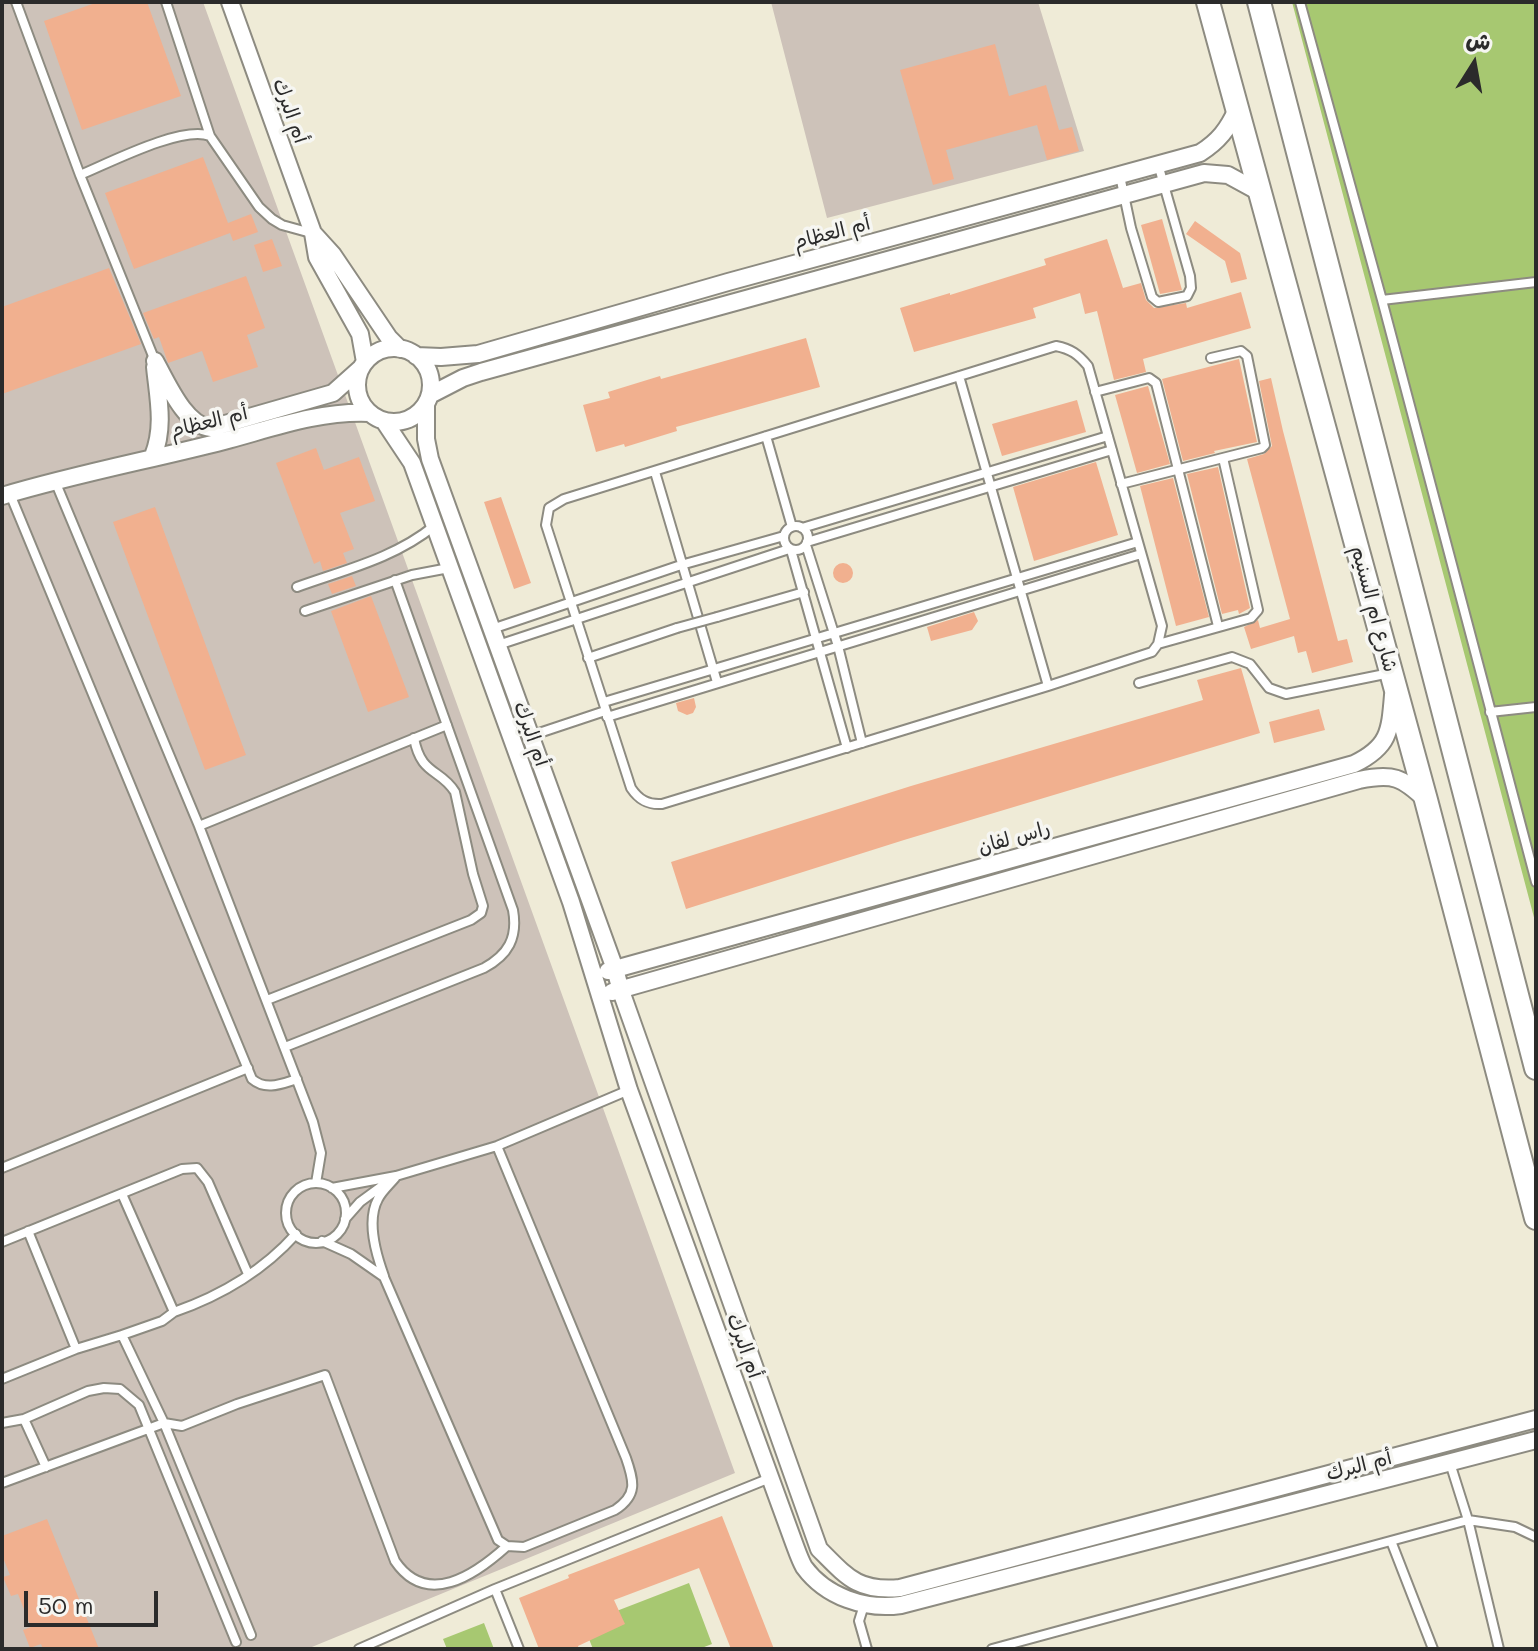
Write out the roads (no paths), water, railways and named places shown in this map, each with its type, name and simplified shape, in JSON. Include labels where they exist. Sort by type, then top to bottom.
[{"type":"main road","name":"شارع ام السنيم","points":[[1208,2],[1426,800],[1536,1218]]},
{"type":"main road","name":"شارع ام السنيم","points":[[1259,2],[1536,1068]]},
{"type":"street","name":"أم البرك","points":[[230,2],[313,233],[317,257],[360,334],[363,365]]},
{"type":"street","name":"أم العظام","points":[[408,352],[441,357],[478,354],[1200,153],[1228,129],[1237,109]]},
{"type":"street","name":"أم العظام","points":[[428,400],[463,378],[481,372],[1204,173],[1219,173],[1261,193]]},
{"type":"street","name":"أم البرك","points":[[313,233],[333,255],[389,338],[408,352]]},
{"type":"street","points":[[728,282],[734,303]]},
{"type":"street","points":[[377,352],[408,352],[429,373],[428,400],[415,416],[400,422],[376,417],[363,405],[357,387],[363,365],[377,352]]},
{"type":"street","name":"أم العظام","points":[[155,361],[191,420],[211,428],[333,393],[363,365]]},
{"type":"street","name":"أم العظام","points":[[153,456],[160,440],[161,422],[155,361]]},
{"type":"street","name":"أم البرك","points":[[428,400],[426,439],[430,459],[589,896],[819,1549],[840,1572],[852,1581],[883,1590],[900,1588],[1536,1419]]},
{"type":"street","name":"أم العظام","points":[[6,494],[291,421],[335,413],[376,417]]},
{"type":"street","name":"أم البرك","points":[[376,417],[412,463],[571,902],[629,1090],[804,1566],[834,1594],[864,1605],[889,1607],[917,1602],[1536,1440]]},
{"type":"street","name":"راس لفان","points":[[592,974],[1354,764],[1372,755],[1385,741],[1391,721],[1392,679]]},
{"type":"street","name":"راس لفان","points":[[599,994],[621,991],[1359,780],[1378,776],[1399,779],[1408,782],[1426,800]]},
{"type":"street","points":[[571,902],[581,902],[589,896]]},
{"type":"lane","points":[[16,2],[80,175],[155,361]]},
{"type":"lane","points":[[166,2],[210,136],[259,207],[282,225],[313,233]]},
{"type":"lane","points":[[1300,2],[1536,882]]},
{"type":"lane","points":[[80,175],[182,136],[203,133],[210,136]]},
{"type":"lane","points":[[1120,175],[1152,297],[1158,302],[1167,302],[1187,296],[1191,288],[1158,164]]},
{"type":"lane","points":[[1382,300],[1536,282]]},
{"type":"lane","points":[[1056,346],[1080,355],[1088,366],[1095,392],[1162,626],[1158,644],[1152,652],[662,804],[653,804],[636,796],[575,620],[546,525],[549,508],[564,499],[1056,346]]},
{"type":"lane","points":[[1121,484],[1262,448],[1266,442],[1247,356],[1236,351],[1211,358]]},
{"type":"lane","points":[[959,376],[1048,686]]},
{"type":"lane","points":[[1095,392],[1149,378],[1154,381],[1218,626]]},
{"type":"lane","points":[[766,436],[797,527],[807,534],[806,544],[838,646],[862,743]]},
{"type":"lane","points":[[495,637],[570,600],[784,536],[797,527],[1108,436]]},
{"type":"lane","points":[[495,637],[575,620],[790,549],[799,550],[806,544],[990,485],[1112,450]]},
{"type":"lane","points":[[1158,644],[1251,618],[1257,613],[1259,606],[1223,458]]},
{"type":"lane","points":[[655,472],[717,682]]},
{"type":"lane","points":[[55,481],[199,826],[313,1122],[321,1153],[316,1183]]},
{"type":"lane","points":[[6,494],[252,1079],[264,1086],[297,1079]]},
{"type":"lane","points":[[297,587],[393,552],[434,526]]},
{"type":"lane","points":[[784,536],[804,592],[847,748]]},
{"type":"lane","points":[[530,736],[712,668],[1138,542]]},
{"type":"lane","points":[[605,710],[717,682],[1141,554]]},
{"type":"lane","points":[[305,611],[395,580],[450,568]]},
{"type":"lane","points":[[285,1047],[484,968],[498,960],[513,940],[513,910],[395,580]]},
{"type":"lane","points":[[588,658],[677,628],[804,592]]},
{"type":"lane","points":[[1139,683],[1232,657],[1250,664],[1269,688],[1286,694],[1392,679]]},
{"type":"lane","points":[[1490,712],[1536,707]]},
{"type":"lane","points":[[199,826],[447,725]]},
{"type":"lane","points":[[267,1000],[471,920],[481,913],[483,906],[455,792],[450,783],[434,775],[421,761],[414,738]]},
{"type":"lane","points":[[2,1168],[248,1068]]},
{"type":"lane","points":[[384,1277],[351,1254],[322,1241],[304,1240],[296,1234],[286,1219],[287,1204],[300,1187],[316,1183],[332,1188],[396,1176],[497,1146],[629,1090]]},
{"type":"lane","points":[[396,1176],[375,1204],[375,1249],[384,1277],[491,1531],[507,1546],[524,1547],[615,1510],[626,1503],[632,1493],[633,1479],[497,1146]]},
{"type":"lane","points":[[2,1242],[182,1169],[197,1168],[208,1182],[248,1274]]},
{"type":"lane","points":[[322,1241],[335,1236],[360,1202],[396,1176]]},
{"type":"lane","points":[[332,1188],[343,1200],[345,1219]]},
{"type":"lane","points":[[122,1194],[174,1312]]},
{"type":"lane","points":[[28,1231],[76,1349]]},
{"type":"lane","points":[[2,1379],[76,1349],[162,1321],[174,1312],[220,1293],[275,1257],[296,1234]]},
{"type":"lane","points":[[122,1335],[164,1423],[251,1635]]},
{"type":"lane","points":[[2,1483],[164,1423],[182,1426],[325,1375],[395,1561],[405,1575],[418,1583],[445,1584],[482,1569],[507,1546]]},
{"type":"lane","points":[[2,1423],[24,1419],[88,1391],[120,1389],[139,1405],[236,1642]]},
{"type":"lane","points":[[24,1419],[46,1467]]},
{"type":"lane","points":[[1450,1463],[1468,1520],[1499,1649]]},
{"type":"lane","points":[[359,1649],[495,1589],[770,1478]]},
{"type":"lane","points":[[992,1649],[1468,1520],[1515,1527],[1536,1537]]},
{"type":"lane","points":[[1391,1541],[1433,1649]]},
{"type":"lane","points":[[495,1589],[519,1649]]},
{"type":"lane","points":[[864,1605],[859,1621],[867,1649]]}]
